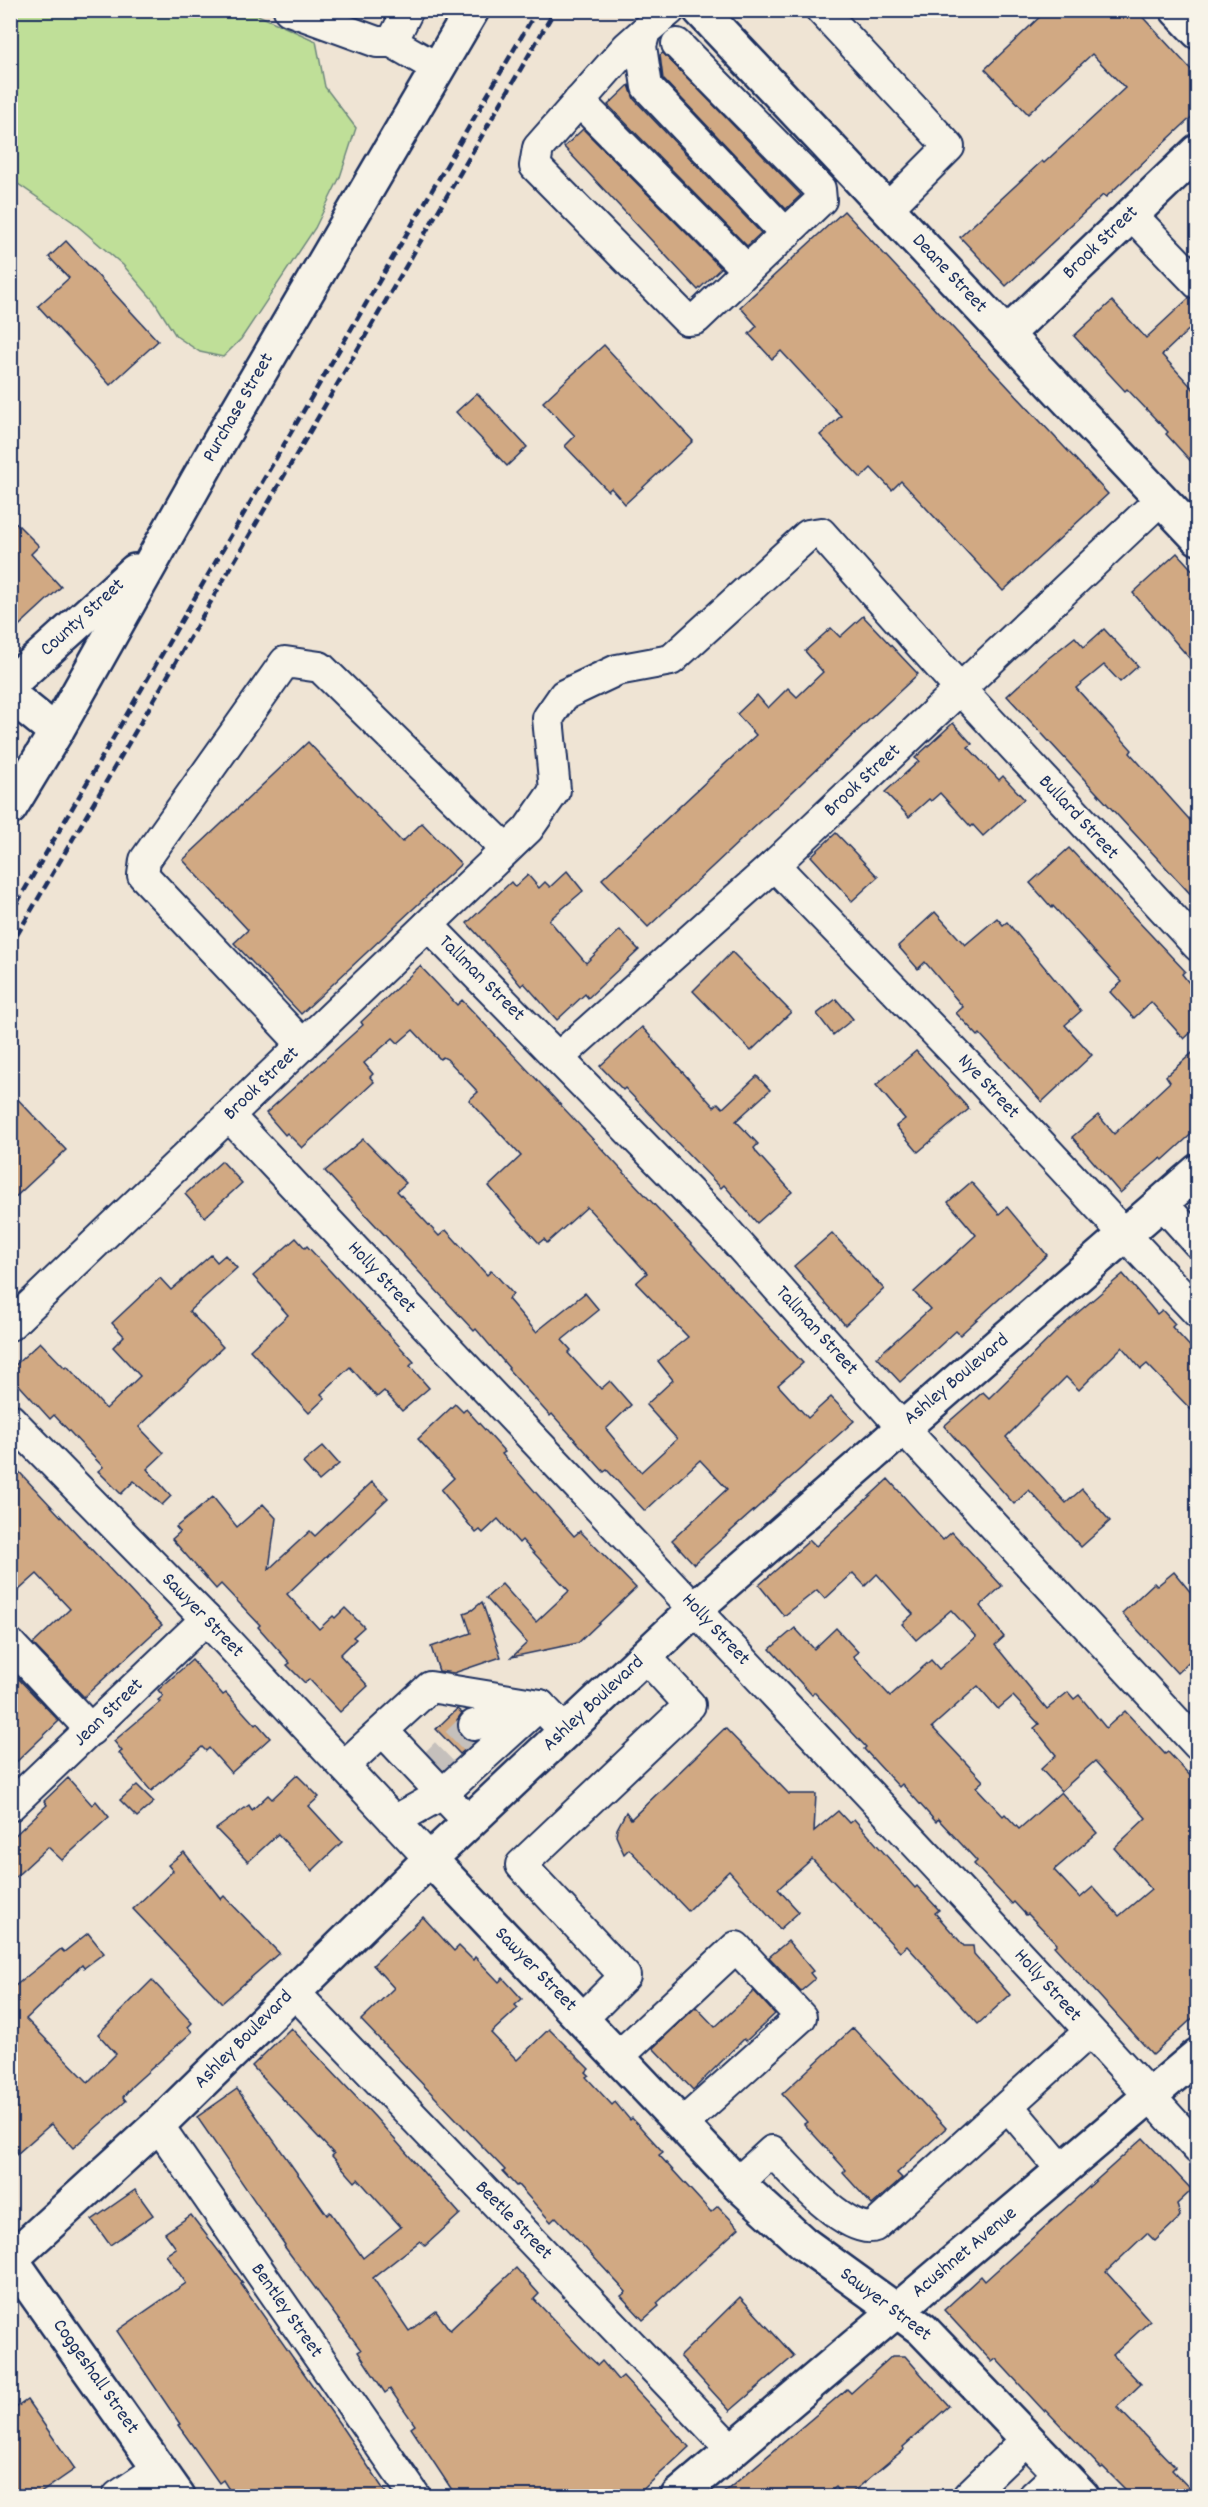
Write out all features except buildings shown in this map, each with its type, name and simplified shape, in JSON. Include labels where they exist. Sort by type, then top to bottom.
[{"type":"main road","name":"Purchase Street","points":[[10,808],[56,732],[156,552],[472,10]]},
{"type":"main road","name":"Deane Street","points":[[700,10],[1197,538]]},
{"type":"main road","points":[[1177,10],[1197,32]]},
{"type":"main road","name":"Brook Street","points":[[1006,335],[1197,151]]},
{"type":"main road","name":"County Street","points":[[10,684],[156,552]]},
{"type":"main road","points":[[10,695],[56,732]]},
{"type":"main road","name":"Ashley Boulevard","points":[[11,2259],[158,2125],[430,1859],[696,1609],[1197,1171]]},
{"type":"main road","name":"Sawyer Street","points":[[430,1859],[737,2183],[803,2243],[922,2329],[1082,2496]]},
{"type":"main road","name":"Acushnet Avenue","points":[[678,2496],[1197,2055]]},
{"type":"main road","name":"Coggeshall Street","points":[[11,2259],[178,2496]]},
{"type":"street","points":[[289,10],[377,42],[392,42],[437,68]]},
{"type":"street","points":[[392,42],[408,10]]},
{"type":"street","points":[[670,10],[627,47],[538,148],[535,166],[687,321],[696,319],[821,200],[820,189],[677,44]]},
{"type":"street","points":[[821,10],[949,147],[887,209]]},
{"type":"street","points":[[645,31],[641,46],[648,87],[786,234]]},
{"type":"street","points":[[579,101],[747,270]]},
{"type":"street","points":[[1131,214],[1197,284]]},
{"type":"street","name":"Brook Street","points":[[559,1058],[774,865],[1161,499]]},
{"type":"street","name":"Bullard Street","points":[[510,845],[528,829],[555,790],[548,718],[564,695],[617,670],[671,660],[808,536],[820,533],[1197,946]]},
{"type":"street","points":[[303,1045],[143,875],[145,860],[285,662],[320,667],[510,845]]},
{"type":"street","name":"Brook Street","points":[[10,1325],[510,845]]},
{"type":"street","name":"Nye Street","points":[[774,865],[970,1068],[1197,1313]]},
{"type":"street","name":"Tallman Street","points":[[428,925],[723,1227],[902,1427],[1197,1745]]},
{"type":"street","name":"Holly Street","points":[[229,1116],[496,1401],[696,1609],[1197,2149]]},
{"type":"street","points":[[1161,1202],[1197,1243]]},
{"type":"street","name":"Sawyer Street","points":[[10,1419],[207,1619],[430,1859]]},
{"type":"street","name":"Jean Street","points":[[10,1806],[207,1619]]},
{"type":"street","points":[[10,1644],[91,1730]]},
{"type":"street","points":[[582,2019],[625,1976],[521,1864],[690,1705],[645,1656]]},
{"type":"street","points":[[344,1766],[430,1688],[540,1705],[566,1731]]},
{"type":"street","points":[[474,1725],[540,1705]]},
{"type":"street","points":[[394,1821],[442,1794],[540,1705]]},
{"type":"street","points":[[382,1731],[469,1822]]},
{"type":"street","points":[[618,2057],[736,1947],[801,2017],[682,2124]]},
{"type":"street","name":"Beetle Street","points":[[293,1991],[732,2450]]},
{"type":"street","points":[[737,2183],[772,2151],[823,2202],[858,2226],[870,2228],[881,2222],[1089,2032]]},
{"type":"street","points":[[1008,2106],[1062,2170]]},
{"type":"street","name":"Bentley Street","points":[[158,2125],[415,2496]]},
{"type":"street","points":[[968,2496],[1027,2439]]},
{"type":"street","points":[[118,2496],[158,2469]]},
{"type":"street","points":[[1034,2496],[1059,2473]]},
{"type":"green space","points":[[10,11],[249,11],[316,41],[325,87],[356,128],[340,177],[315,228],[241,339],[223,357],[200,352],[176,336],[154,301],[123,265],[73,222],[11,179]]},
{"type":"tunnel","points":[[424,1774],[474,1725]]},
{"type":"railway","points":[[10,915],[537,10]]},
{"type":"railway","points":[[10,947],[555,10]]}]
